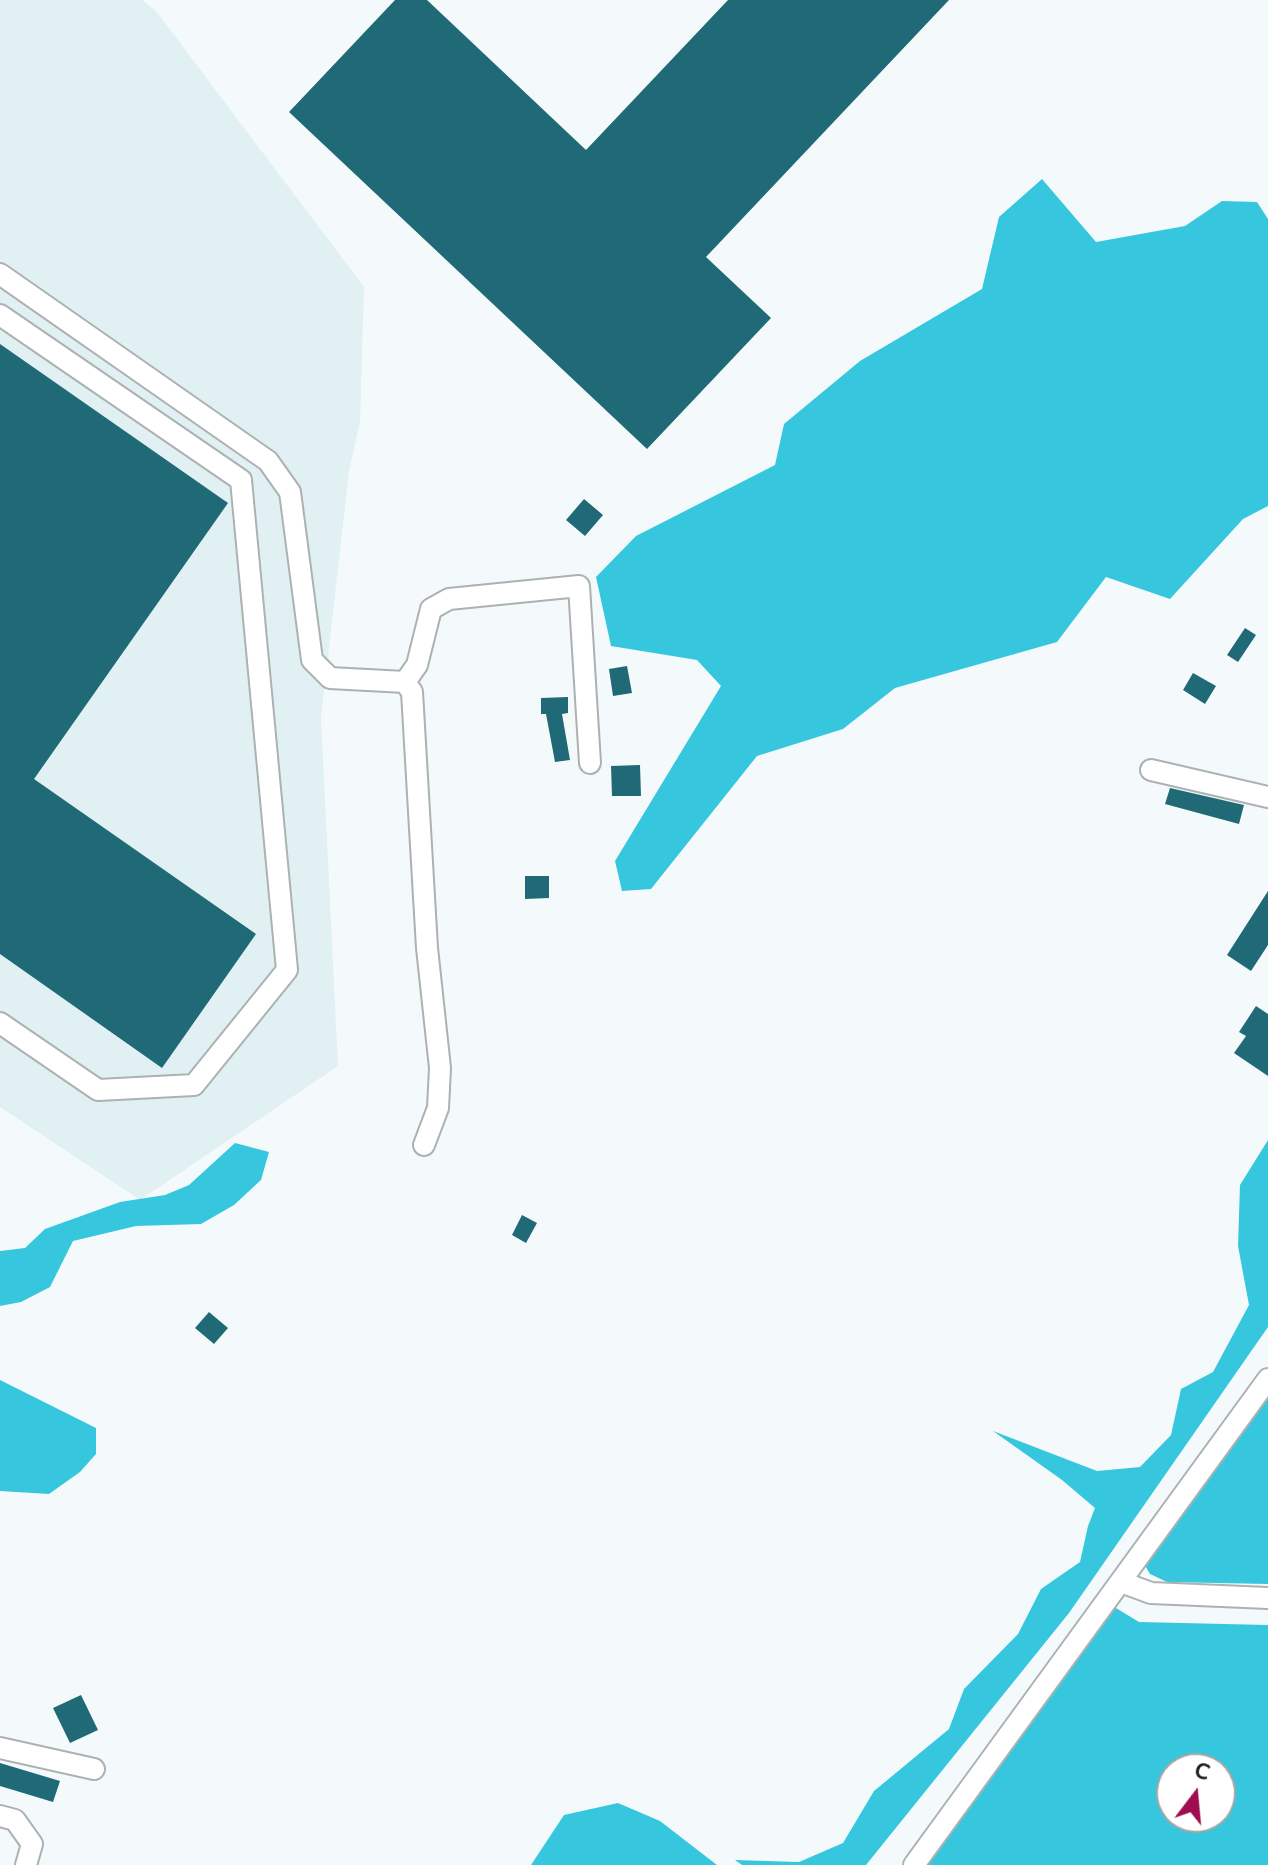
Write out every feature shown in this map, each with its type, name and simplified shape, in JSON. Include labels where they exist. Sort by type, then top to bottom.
[{"type":"street","points":[[0,274],[268,461],[290,492],[312,660],[330,678],[405,682]]},
{"type":"street","points":[[0,315],[241,480],[287,970],[194,1085],[98,1090],[0,1023]]},
{"type":"street","points":[[405,682],[417,665],[431,609],[449,599],[579,586],[590,763]]},
{"type":"street","points":[[405,682],[412,692],[427,948],[440,1068],[438,1108],[424,1145]]},
{"type":"street","points":[[1151,770],[1268,797]]},
{"type":"street","points":[[914,1865],[1268,1379]]},
{"type":"street","points":[[1121,1582],[1151,1593],[1268,1598]]},
{"type":"street","points":[[0,1748],[94,1769]]},
{"type":"street","points":[[0,1816],[15,1820],[32,1844],[26,1865]]},
{"type":"shaded area","points":[[0,0],[142,0],[156,11],[364,287],[360,422],[349,471],[321,718],[338,1066],[140,1200],[0,1107]]},
{"type":"shaded area","points":[[1042,179],[1096,242],[1185,226],[1222,201],[1257,202],[1268,219],[1268,506],[1243,519],[1170,599],[1106,577],[1057,642],[895,688],[843,729],[757,756],[651,889],[622,891],[615,861],[721,686],[697,660],[611,646],[596,577],[636,536],[775,465],[784,424],[860,361],[982,289],[999,217]]},
{"type":"shaded area","points":[[1268,1140],[1268,1327],[1069,1613],[866,1865],[742,1865],[735,1860],[799,1862],[843,1843],[874,1791],[949,1729],[964,1689],[1018,1634],[1041,1589],[1080,1562],[1095,1508],[1062,1480],[993,1431],[1097,1471],[1140,1467],[1171,1435],[1181,1389],[1213,1372],[1249,1305],[1238,1246],[1240,1185]]},
{"type":"shaded area","points":[[235,1143],[269,1152],[261,1180],[234,1205],[201,1224],[136,1226],[73,1241],[50,1287],[21,1302],[0,1306],[0,1251],[25,1248],[45,1229],[120,1202],[165,1195],[189,1185]]},
{"type":"shaded area","points":[[0,1380],[96,1428],[96,1454],[80,1472],[49,1494],[0,1491]]},
{"type":"shaded area","points":[[1268,1392],[1268,1584],[1167,1582],[1150,1574],[1143,1562]]},
{"type":"shaded area","points":[[1111,1605],[1139,1622],[1268,1625],[1268,1865],[919,1865]]},
{"type":"shaded area","points":[[618,1803],[660,1821],[717,1865],[531,1865],[564,1815]]},
{"type":"building","points":[[395,0],[427,0],[586,150],[728,0],[949,0],[706,257],[771,318],[647,449],[289,112]]},
{"type":"building","points":[[0,344],[228,503],[34,779],[256,934],[162,1068],[0,954]]},
{"type":"building","points":[[584,499],[603,515],[585,536],[566,520]]},
{"type":"building","points":[[1245,628],[1256,635],[1238,662],[1227,655]]},
{"type":"building","points":[[627,666],[632,693],[613,696],[609,669]]},
{"type":"building","points":[[1193,673],[1216,686],[1205,704],[1183,690]]},
{"type":"building","points":[[568,697],[568,713],[562,714],[570,760],[555,762],[546,714],[541,714],[541,698]]},
{"type":"building","points":[[640,765],[641,796],[612,796],[611,766]]},
{"type":"building","points":[[1170,788],[1244,805],[1239,824],[1165,804]]},
{"type":"building","points":[[525,876],[549,876],[549,898],[525,899]]},
{"type":"building","points":[[1268,891],[1268,945],[1251,971],[1227,955]]},
{"type":"building","points":[[1256,1006],[1268,1014],[1268,1076],[1234,1053],[1246,1036],[1239,1032]]},
{"type":"building","points":[[522,1215],[537,1223],[526,1243],[512,1235]]},
{"type":"building","points":[[209,1312],[228,1328],[214,1344],[195,1328]]},
{"type":"building","points":[[81,1695],[98,1730],[70,1743],[53,1708]]},
{"type":"building","points":[[0,1763],[60,1781],[53,1802],[0,1786]]}]
